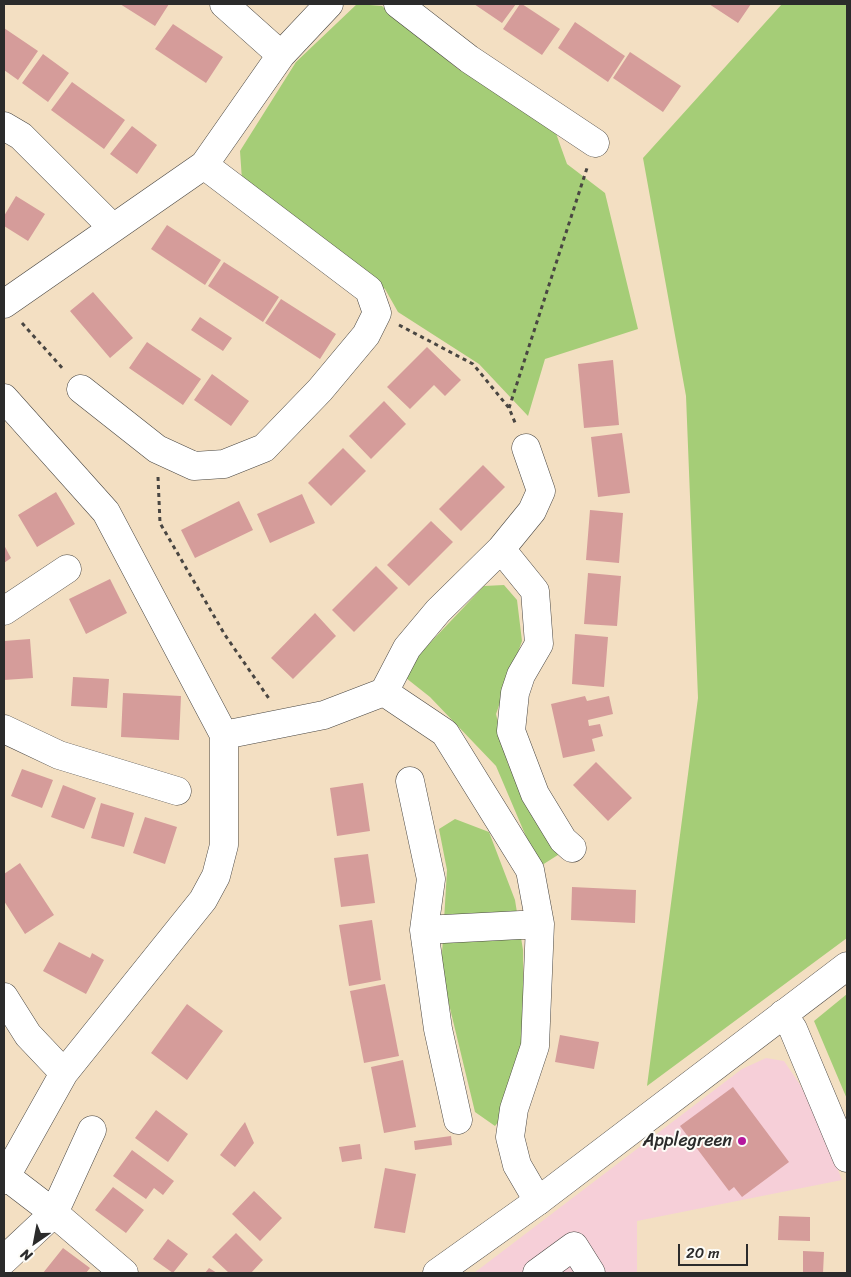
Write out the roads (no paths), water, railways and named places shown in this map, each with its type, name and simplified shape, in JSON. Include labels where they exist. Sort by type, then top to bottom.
[{"type":"street","points":[[224,4],[281,55]]},
{"type":"street","points":[[4,304],[112,227],[204,165],[281,55],[329,4]]},
{"type":"street","points":[[398,4],[469,59],[595,143]]},
{"type":"street","points":[[4,126],[21,136],[112,227]]},
{"type":"street","points":[[81,389],[157,449],[194,466],[224,464],[264,448],[320,390],[366,335],[377,313],[369,290],[204,165]]},
{"type":"street","points":[[4,398],[106,512],[224,735],[224,845],[216,876],[203,900],[64,1073],[5,1179],[54,1213],[124,1273]]},
{"type":"street","points":[[224,735],[324,715],[384,692],[407,648],[438,611],[501,549],[532,511],[541,491],[526,448]]},
{"type":"street","points":[[501,549],[535,591],[539,644],[521,675],[515,693],[511,731],[535,794],[563,840],[572,848]]},
{"type":"street","points":[[4,611],[67,569]]},
{"type":"street","points":[[384,692],[445,733],[530,870],[540,924],[534,1046],[514,1110],[510,1137],[518,1165],[538,1202]]},
{"type":"street","points":[[4,729],[59,754],[177,791]]},
{"type":"street","points":[[410,781],[431,879],[424,930],[438,1029],[458,1120]]},
{"type":"street","points":[[424,930],[540,924]]},
{"type":"street","points":[[437,1273],[538,1202],[847,966]]},
{"type":"street","points":[[4,997],[28,1035],[64,1073]]},
{"type":"street","points":[[783,1014],[794,1029],[847,1158]]},
{"type":"street","points":[[4,1260],[54,1213],[92,1130]]},
{"type":"street","points":[[537,1273],[574,1246],[592,1273]]},
{"type":"place","name":"Applegreen","points":[[742,1141]]}]
